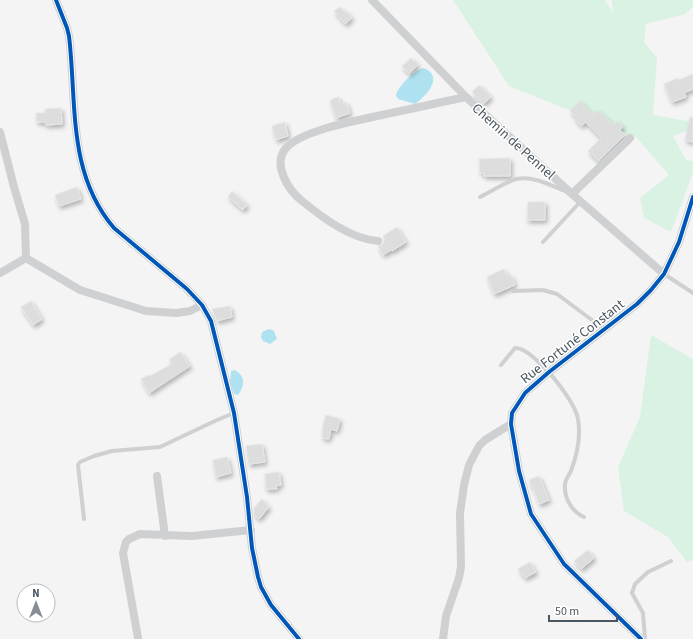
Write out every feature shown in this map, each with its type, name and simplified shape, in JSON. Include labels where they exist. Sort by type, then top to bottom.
[{"type":"street","points":[[56,0],[68,32],[76,138],[86,179],[105,217],[114,228],[176,279],[194,296],[207,312],[213,326],[234,413],[247,496],[255,567],[261,587],[271,605],[299,639]]},
{"type":"street","name":"Chemin de Pennel","points":[[372,0],[466,97],[576,197],[664,274]]},
{"type":"street","points":[[378,241],[362,238],[330,222],[295,196],[286,183],[282,172],[280,159],[285,149],[293,142],[309,134],[336,126],[466,97]]},
{"type":"street","points":[[0,132],[25,224],[26,258]]},
{"type":"street","points":[[576,197],[630,138]]},
{"type":"street","name":"Rue Fortuné Constant","points":[[641,639],[564,564],[531,514],[518,471],[511,424],[512,413],[525,392],[637,304],[651,290],[664,274],[679,242],[693,197]]},
{"type":"street","points":[[26,258],[80,290],[146,310],[176,313],[190,311],[202,305]]},
{"type":"street","points":[[0,273],[26,258]]},
{"type":"street","points":[[443,639],[446,616],[459,578],[461,567],[460,513],[464,485],[469,465],[479,446],[485,440],[511,424]]},
{"type":"street","points":[[157,476],[165,536]]},
{"type":"street","points":[[138,638],[123,553],[124,546],[129,539],[134,535],[146,534],[165,536],[200,536],[251,530]]},
{"type":"lane","points":[[480,197],[516,179],[528,179],[540,182],[576,197],[543,242]]},
{"type":"lane","points":[[664,274],[693,293]]},
{"type":"lane","points":[[513,291],[543,290],[557,294],[604,329]]},
{"type":"lane","points":[[501,365],[515,348],[520,348],[549,372],[566,394],[578,418],[579,435],[576,456],[565,486],[567,498],[571,507],[576,514],[584,517]]},
{"type":"lane","points":[[84,519],[78,465],[80,462],[112,451],[160,447],[234,413]]},
{"type":"lane","points":[[645,639],[643,613],[632,593],[635,584],[648,572],[671,561]]},
{"type":"green space","points":[[453,0],[605,0],[613,13],[612,0],[693,0],[693,7],[685,14],[646,24],[644,42],[657,58],[653,115],[693,122],[693,129],[673,136],[686,160],[693,161],[693,173],[671,232],[644,218],[640,198],[669,175],[636,137],[509,86]]},
{"type":"green space","points":[[651,335],[693,359],[693,560],[687,562],[668,537],[624,511],[618,467],[640,417]]},
{"type":"water","points":[[424,68],[433,76],[433,82],[424,97],[415,104],[398,99],[396,95],[400,87],[417,71]]},
{"type":"water","points":[[269,329],[274,331],[277,339],[270,344],[263,341],[261,337],[262,332]]},
{"type":"water","points":[[234,370],[241,375],[243,381],[242,388],[238,395],[234,394],[230,382],[231,371]]},
{"type":"building","points":[[340,7],[352,18],[345,24],[334,11]]},
{"type":"building","points":[[411,58],[418,65],[409,74],[402,66]]},
{"type":"building","points":[[693,74],[693,89],[684,93],[686,97],[672,102],[664,84]]},
{"type":"building","points":[[479,85],[491,97],[483,104],[472,92]]},
{"type":"building","points":[[339,97],[340,104],[346,102],[350,113],[336,118],[330,100]]},
{"type":"building","points":[[580,101],[593,115],[597,110],[614,125],[617,121],[623,127],[620,130],[625,135],[598,161],[588,151],[601,138],[585,122],[582,126],[575,120],[577,119],[570,111]]},
{"type":"building","points":[[61,108],[62,124],[46,125],[45,122],[37,122],[36,113],[45,113],[45,109]]},
{"type":"building","points":[[690,117],[693,118],[693,142],[685,140]]},
{"type":"building","points":[[285,122],[288,136],[276,140],[272,126]]},
{"type":"building","points":[[510,158],[510,176],[484,176],[484,173],[480,173],[479,159]]},
{"type":"building","points":[[77,187],[81,199],[59,206],[55,195]]},
{"type":"building","points":[[232,191],[247,205],[243,210],[228,197]]},
{"type":"building","points":[[528,202],[545,202],[545,220],[527,220]]},
{"type":"building","points":[[397,227],[406,242],[383,255],[378,246],[382,245],[385,240],[383,236]]},
{"type":"building","points":[[504,269],[508,277],[511,275],[515,285],[494,294],[487,277]]},
{"type":"building","points":[[31,301],[42,319],[33,325],[21,307]]},
{"type":"building","points":[[230,306],[232,317],[217,321],[212,309]]},
{"type":"building","points":[[180,352],[190,366],[149,393],[141,379],[149,375],[150,376],[172,364],[169,360]]},
{"type":"building","points":[[326,415],[340,419],[337,431],[331,429],[329,439],[322,438],[323,425]]},
{"type":"building","points":[[262,444],[265,462],[249,464],[246,446]]},
{"type":"building","points":[[227,457],[231,473],[216,477],[213,460]]},
{"type":"building","points":[[279,472],[281,485],[276,486],[277,489],[266,489],[265,474]]},
{"type":"building","points":[[539,476],[549,500],[539,504],[529,480]]},
{"type":"building","points":[[262,499],[269,507],[259,519],[254,515],[254,508]]},
{"type":"building","points":[[588,550],[594,558],[581,569],[574,561]]},
{"type":"building","points":[[530,562],[536,572],[525,578],[518,569]]},
{"type":"cycle path","points":[[56,0],[69,36],[77,136],[81,161],[88,184],[99,207],[114,228],[187,289],[202,305],[211,321],[234,413],[247,497],[252,548],[258,577],[261,587],[271,605],[299,639]]},
{"type":"cycle path","points":[[641,639],[564,564],[531,514],[519,471],[511,424],[512,413],[525,393],[549,372],[637,304],[651,290],[664,274],[679,242],[693,197]]}]
